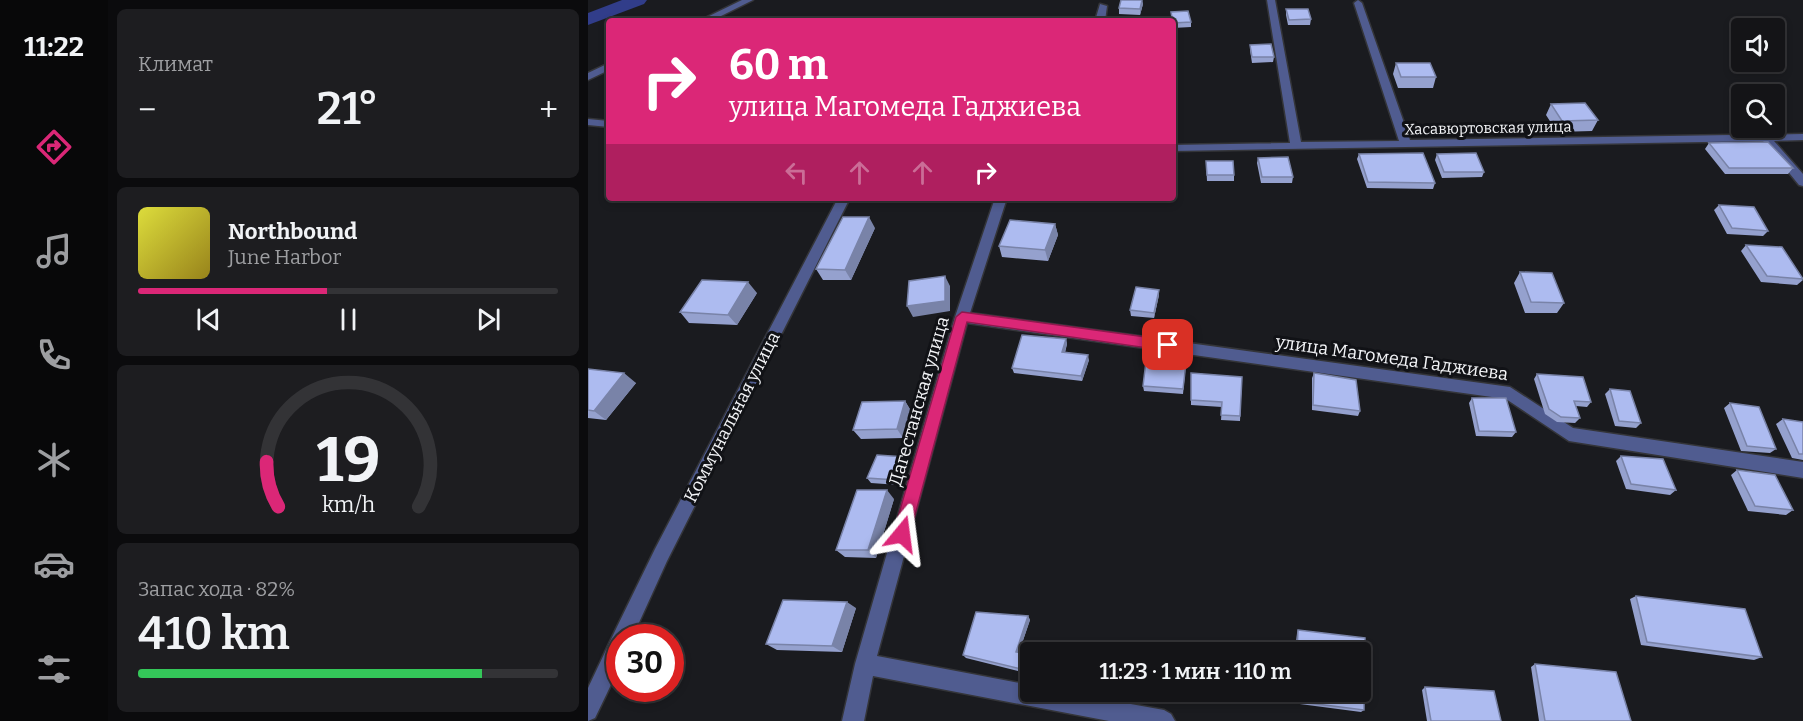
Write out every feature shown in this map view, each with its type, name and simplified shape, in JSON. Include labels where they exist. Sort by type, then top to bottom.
[{"type":"street","points":[[710,18],[749,0]]},
{"type":"street","points":[[1271,0],[1296,146]]},
{"type":"street","points":[[1358,3],[1406,144]]},
{"type":"street","points":[[1101,18],[1103,6]]},
{"type":"street","points":[[588,77],[606,68]]},
{"type":"street","points":[[588,122],[606,124]]},
{"type":"street","name":"Хасавюртовская улица","points":[[1785,137],[1803,137]]},
{"type":"street","points":[[1766,138],[1803,182]]},
{"type":"street","name":"Хасавюртовская улица","points":[[1176,148],[1766,138]]},
{"type":"street","name":"Коммунальная улица","points":[[629,624],[661,555],[842,201]]},
{"type":"street","name":"Дагестанская улица","points":[[853,721],[865,664],[962,317],[1000,201]]},
{"type":"street","name":"улица Магомеда Гаджиева","points":[[962,317],[1510,393],[1569,434],[1803,470]]},
{"type":"street","points":[[865,664],[1164,721]]},
{"type":"street","points":[[588,711],[606,673]]},
{"type":"building","points":[[1121,0],[1142,0],[1140,9],[1119,8]]},
{"type":"building","points":[[1286,9],[1308,9],[1311,19],[1289,20]]},
{"type":"building","points":[[1188,11],[1191,22],[1176,23],[1176,18],[1172,18],[1171,12]]},
{"type":"building","points":[[1271,44],[1274,57],[1252,57],[1250,45]]},
{"type":"building","points":[[1396,63],[1430,63],[1436,77],[1401,77]]},
{"type":"building","points":[[1585,103],[1598,120],[1562,121],[1551,104]]},
{"type":"building","points":[[1768,142],[1793,168],[1729,168],[1709,143]]},
{"type":"building","points":[[1423,153],[1435,183],[1368,182],[1359,154]]},
{"type":"building","points":[[1476,153],[1484,172],[1444,172],[1437,154]]},
{"type":"building","points":[[1288,157],[1293,177],[1262,177],[1258,158]]},
{"type":"building","points":[[1206,161],[1233,161],[1234,175],[1207,175]]},
{"type":"building","points":[[1719,205],[1754,207],[1768,231],[1732,228]]},
{"type":"building","points":[[843,217],[869,217],[845,270],[816,269]]},
{"type":"building","points":[[1010,220],[1055,224],[1045,250],[999,246]]},
{"type":"building","points":[[1746,245],[1782,247],[1803,279],[1767,276]]},
{"type":"building","points":[[1520,272],[1552,273],[1564,303],[1531,302]]},
{"type":"building","points":[[945,276],[945,301],[907,306],[909,281]]},
{"type":"building","points":[[702,280],[748,282],[728,315],[680,312]]},
{"type":"building","points":[[1136,287],[1159,290],[1154,313],[1130,310]]},
{"type":"building","points":[[1022,335],[1066,339],[1062,352],[1088,355],[1081,376],[1012,368]]},
{"type":"building","points":[[1147,353],[1187,354],[1183,389],[1143,386]]},
{"type":"building","points":[[588,369],[624,373],[594,411],[588,410]]},
{"type":"building","points":[[1191,373],[1242,377],[1240,416],[1221,415],[1222,402],[1191,400]]},
{"type":"building","points":[[1314,373],[1356,380],[1360,411],[1313,405]]},
{"type":"building","points":[[1537,374],[1583,377],[1591,402],[1574,401],[1580,418],[1561,417],[1549,409]]},
{"type":"building","points":[[1610,389],[1630,391],[1641,423],[1619,421]]},
{"type":"building","points":[[1472,398],[1506,398],[1516,432],[1479,431]]},
{"type":"building","points":[[905,401],[897,429],[853,430],[862,402]]},
{"type":"building","points":[[1730,403],[1759,407],[1776,449],[1747,446]]},
{"type":"building","points":[[1783,419],[1803,422],[1803,454],[1799,454]]},
{"type":"building","points":[[877,455],[905,457],[896,480],[867,478]]},
{"type":"building","points":[[1621,456],[1663,459],[1676,490],[1631,484]]},
{"type":"building","points":[[1737,470],[1775,475],[1793,510],[1755,506]]},
{"type":"building","points":[[857,490],[887,490],[868,550],[836,550]]},
{"type":"building","points":[[1636,596],[1745,609],[1762,657],[1647,642]]},
{"type":"building","points":[[783,600],[847,602],[832,646],[766,644]]},
{"type":"building","points":[[976,612],[1028,616],[1016,652],[1020,653],[1020,669],[963,655]]},
{"type":"building","points":[[1298,630],[1365,638],[1365,642],[1297,642]]},
{"type":"building","points":[[1535,664],[1616,672],[1631,721],[1545,721]]},
{"type":"building","points":[[1425,687],[1494,691],[1501,721],[1431,721]]},
{"type":"building","points":[[1301,702],[1364,702],[1364,710]]},
{"type":"waterway","points":[[588,19],[638,0]]},
{"type":"route","points":[[902,534],[962,317],[1168,345]]}]
